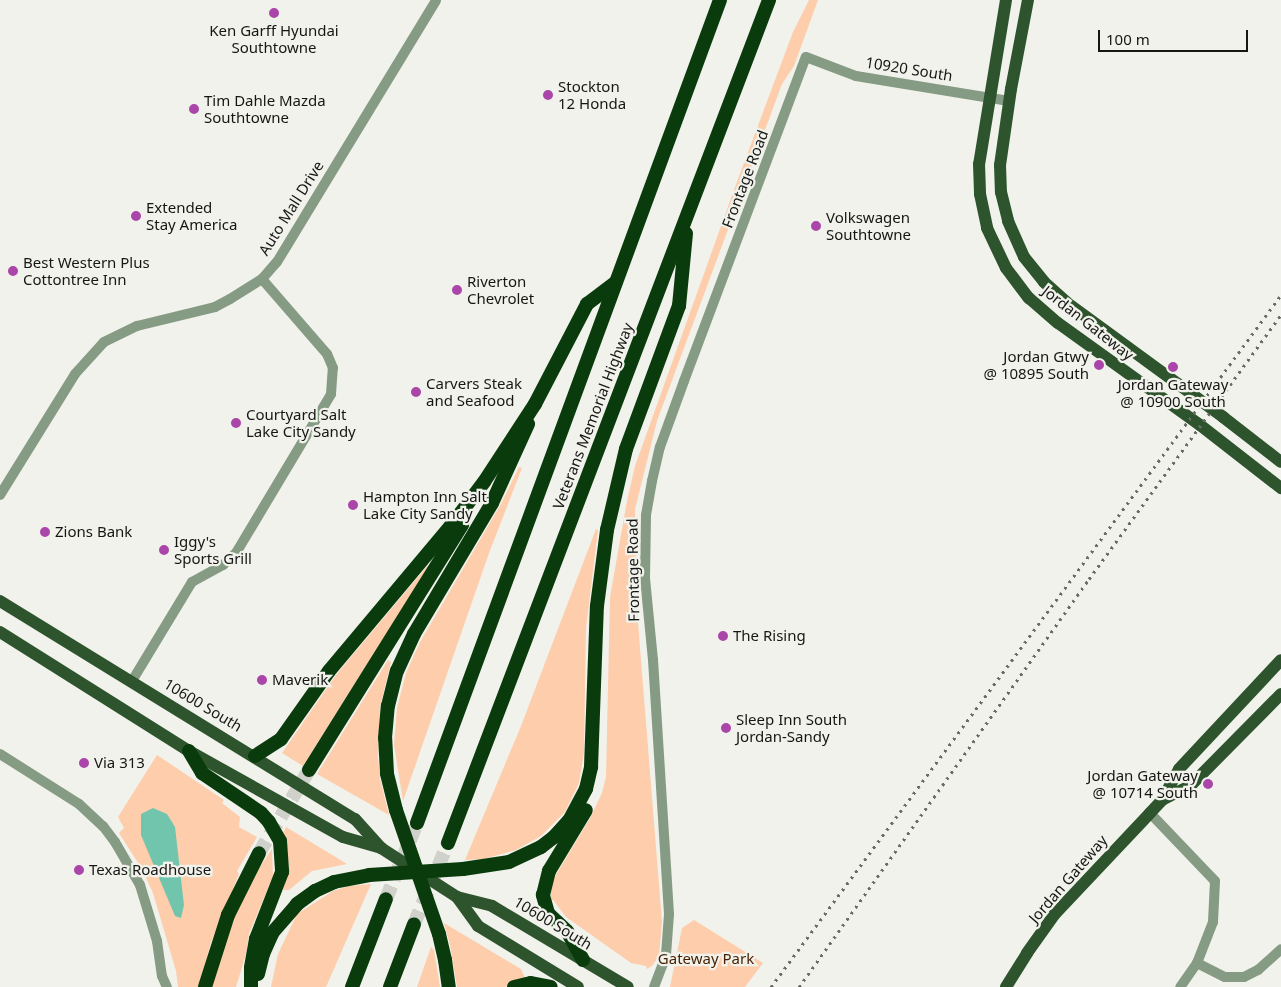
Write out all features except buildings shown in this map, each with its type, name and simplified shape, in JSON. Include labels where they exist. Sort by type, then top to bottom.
[{"type":"highway","name":"Veterans Memorial Highway","points":[[417,822],[591,355],[720,0]]},
{"type":"highway","name":"Veterans Memorial Highway","points":[[448,843],[688,217],[769,0]]},
{"type":"highway","points":[[255,987],[261,961],[277,925],[292,908],[309,894],[327,884],[348,878],[417,871],[464,869],[500,864],[525,856],[548,842],[560,831],[574,813],[586,789],[591,767],[597,606],[607,530],[626,449],[679,306],[688,217]]},
{"type":"highway","points":[[255,756],[281,739],[329,671],[431,552],[484,482],[535,404],[587,304],[616,282]]},
{"type":"highway","points":[[449,987],[446,960],[439,934],[396,810],[387,773],[385,738],[388,706],[397,671],[414,634],[492,503],[524,436],[535,404]]},
{"type":"highway","points":[[310,770],[472,509],[484,482]]},
{"type":"highway","points":[[583,960],[567,931],[548,913],[543,891],[549,871],[583,816],[595,788],[599,767],[594,725]]},
{"type":"highway","points":[[189,751],[202,773],[265,818],[280,842],[282,864],[280,880],[256,939],[251,968],[251,987]]},
{"type":"highway","points":[[205,987],[228,915],[259,853]]},
{"type":"highway","points":[[352,987],[386,899]]},
{"type":"highway","points":[[390,987],[414,924]]},
{"type":"highway","points":[[514,987],[531,983],[551,987]]},
{"type":"main road","name":"Jordan Gateway","points":[[1006,0],[978,164],[980,194],[987,228],[1006,268],[1029,298],[1058,323],[1281,488]]},
{"type":"main road","name":"Jordan Gateway","points":[[1028,0],[1009,101],[1000,165],[1001,192],[1008,221],[1024,256],[1044,282],[1066,302],[1281,462]]},
{"type":"main road","points":[[1267,476],[1281,481]]},
{"type":"main road","name":"10600 South","points":[[0,601],[355,819],[380,848]]},
{"type":"main road","name":"10600 South","points":[[0,632],[189,751],[343,837],[380,848],[457,897],[492,906],[628,987]]},
{"type":"main road","name":"Jordan Gateway","points":[[1006,987],[1054,915],[1162,800],[1179,768],[1281,660]]},
{"type":"main road","name":"Jordan Gateway","points":[[1162,800],[1191,785],[1281,694]]},
{"type":"main road","name":"10600 South","points":[[457,897],[478,926],[578,987]]},
{"type":"street","name":"Auto Mall Drive","points":[[0,495],[75,374],[104,342],[137,326],[215,307],[230,300],[262,279],[290,243],[436,0]]},
{"type":"street","name":"10920 South","points":[[806,57],[856,76],[1009,101]]},
{"type":"street","name":"Frontage Road","points":[[654,987],[666,955],[670,914],[653,660],[645,578],[646,515],[660,447],[806,57]]},
{"type":"street","points":[[132,681],[192,582],[223,565],[236,553],[331,394],[333,368],[327,354],[262,279]]},
{"type":"street","points":[[0,754],[79,804],[103,826],[115,842],[140,885],[156,941],[162,976],[167,987]]},
{"type":"street","points":[[1150,813],[1215,881],[1213,922],[1197,963],[1180,987]]},
{"type":"street","points":[[1197,963],[1225,977],[1244,977],[1258,970],[1281,949]]},
{"type":"street","points":[[159,987],[162,976]]},
{"type":"green space","points":[[809,0],[818,0],[794,66],[782,84],[657,421],[635,509],[637,610],[662,922],[659,956],[652,966],[647,969],[646,966],[631,963],[566,917],[553,900],[551,901],[551,883],[589,820],[602,793],[606,777],[610,597],[635,466],[735,187],[793,32]]},
{"type":"green space","points":[[519,467],[522,468],[489,553],[403,801],[394,745],[397,708],[406,673],[420,642],[501,504]]},
{"type":"green space","points":[[596,529],[598,530],[586,628],[584,752],[579,783],[565,812],[541,836],[516,850],[483,859],[465,860],[521,726]]},
{"type":"green space","points":[[428,565],[303,766],[282,753],[336,675]]},
{"type":"green space","points":[[388,660],[391,662],[380,707],[378,757],[380,779],[389,815],[317,774]]},
{"type":"green space","points":[[157,755],[224,800],[222,803],[240,817],[239,827],[257,837],[237,871],[239,874],[211,942],[199,987],[178,987],[176,971],[153,893],[142,869],[119,833],[124,828],[118,817]]},
{"type":"green space","points":[[286,827],[347,864],[312,871],[289,890],[283,890],[289,868],[287,846],[283,833]]},
{"type":"green space","points":[[272,849],[273,876],[249,934],[246,954],[236,987],[212,987],[233,918],[251,880]]},
{"type":"green space","points":[[371,884],[326,987],[271,987],[278,954],[297,914],[333,891],[349,886]]},
{"type":"green space","name":"Gateway Park","points":[[694,920],[763,963],[745,987],[670,987],[682,928]]},
{"type":"green space","points":[[444,923],[521,969],[525,978],[505,987],[457,987],[450,945]]},
{"type":"green space","points":[[431,947],[434,950],[440,987],[417,987]]},
{"type":"shaded area","points":[[153,808],[167,814],[175,827],[184,905],[181,918],[175,916],[141,835],[141,814]]},
{"type":"tunnel","points":[[259,853],[309,770]]},
{"type":"tunnel","points":[[386,899],[417,823]]},
{"type":"tunnel","points":[[414,924],[448,843]]},
{"type":"railway","points":[[771,987],[1281,295]]},
{"type":"railway","points":[[799,987],[1089,579],[1281,315]]},
{"type":"place","name":"Ken Garff Hyundai Southtowne","points":[[274,13]]},
{"type":"place","name":"Stockton 12 Honda","points":[[548,95]]},
{"type":"place","name":"Tim Dahle Mazda Southtowne","points":[[194,109]]},
{"type":"place","name":"Extended Stay America","points":[[136,216]]},
{"type":"place","name":"Volkswagen Southtowne","points":[[816,226]]},
{"type":"place","name":"Best Western Plus Cottontree Inn","points":[[13,271]]},
{"type":"place","name":"Riverton Chevrolet","points":[[457,290]]},
{"type":"place","name":"Jordan Gtwy @ 10895 South","points":[[1099,365]]},
{"type":"place","name":"Jordan Gateway @ 10900 South","points":[[1173,367]]},
{"type":"place","name":"Carvers Steak and Seafood","points":[[416,392]]},
{"type":"place","name":"Courtyard Salt Lake City Sandy","points":[[236,423]]},
{"type":"place","name":"Hampton Inn Salt Lake City Sandy","points":[[353,505]]},
{"type":"place","name":"Zions Bank","points":[[45,532]]},
{"type":"place","name":"Iggy's Sports Grill","points":[[164,550]]},
{"type":"place","name":"The Rising","points":[[723,636]]},
{"type":"place","name":"Maverik","points":[[262,680]]},
{"type":"place","name":"Sleep Inn South Jordan-Sandy","points":[[726,728]]},
{"type":"place","name":"Via 313","points":[[84,763]]},
{"type":"place","name":"Jordan Gateway @ 10714 South","points":[[1208,784]]},
{"type":"place","name":"Texas Roadhouse","points":[[79,870]]}]
